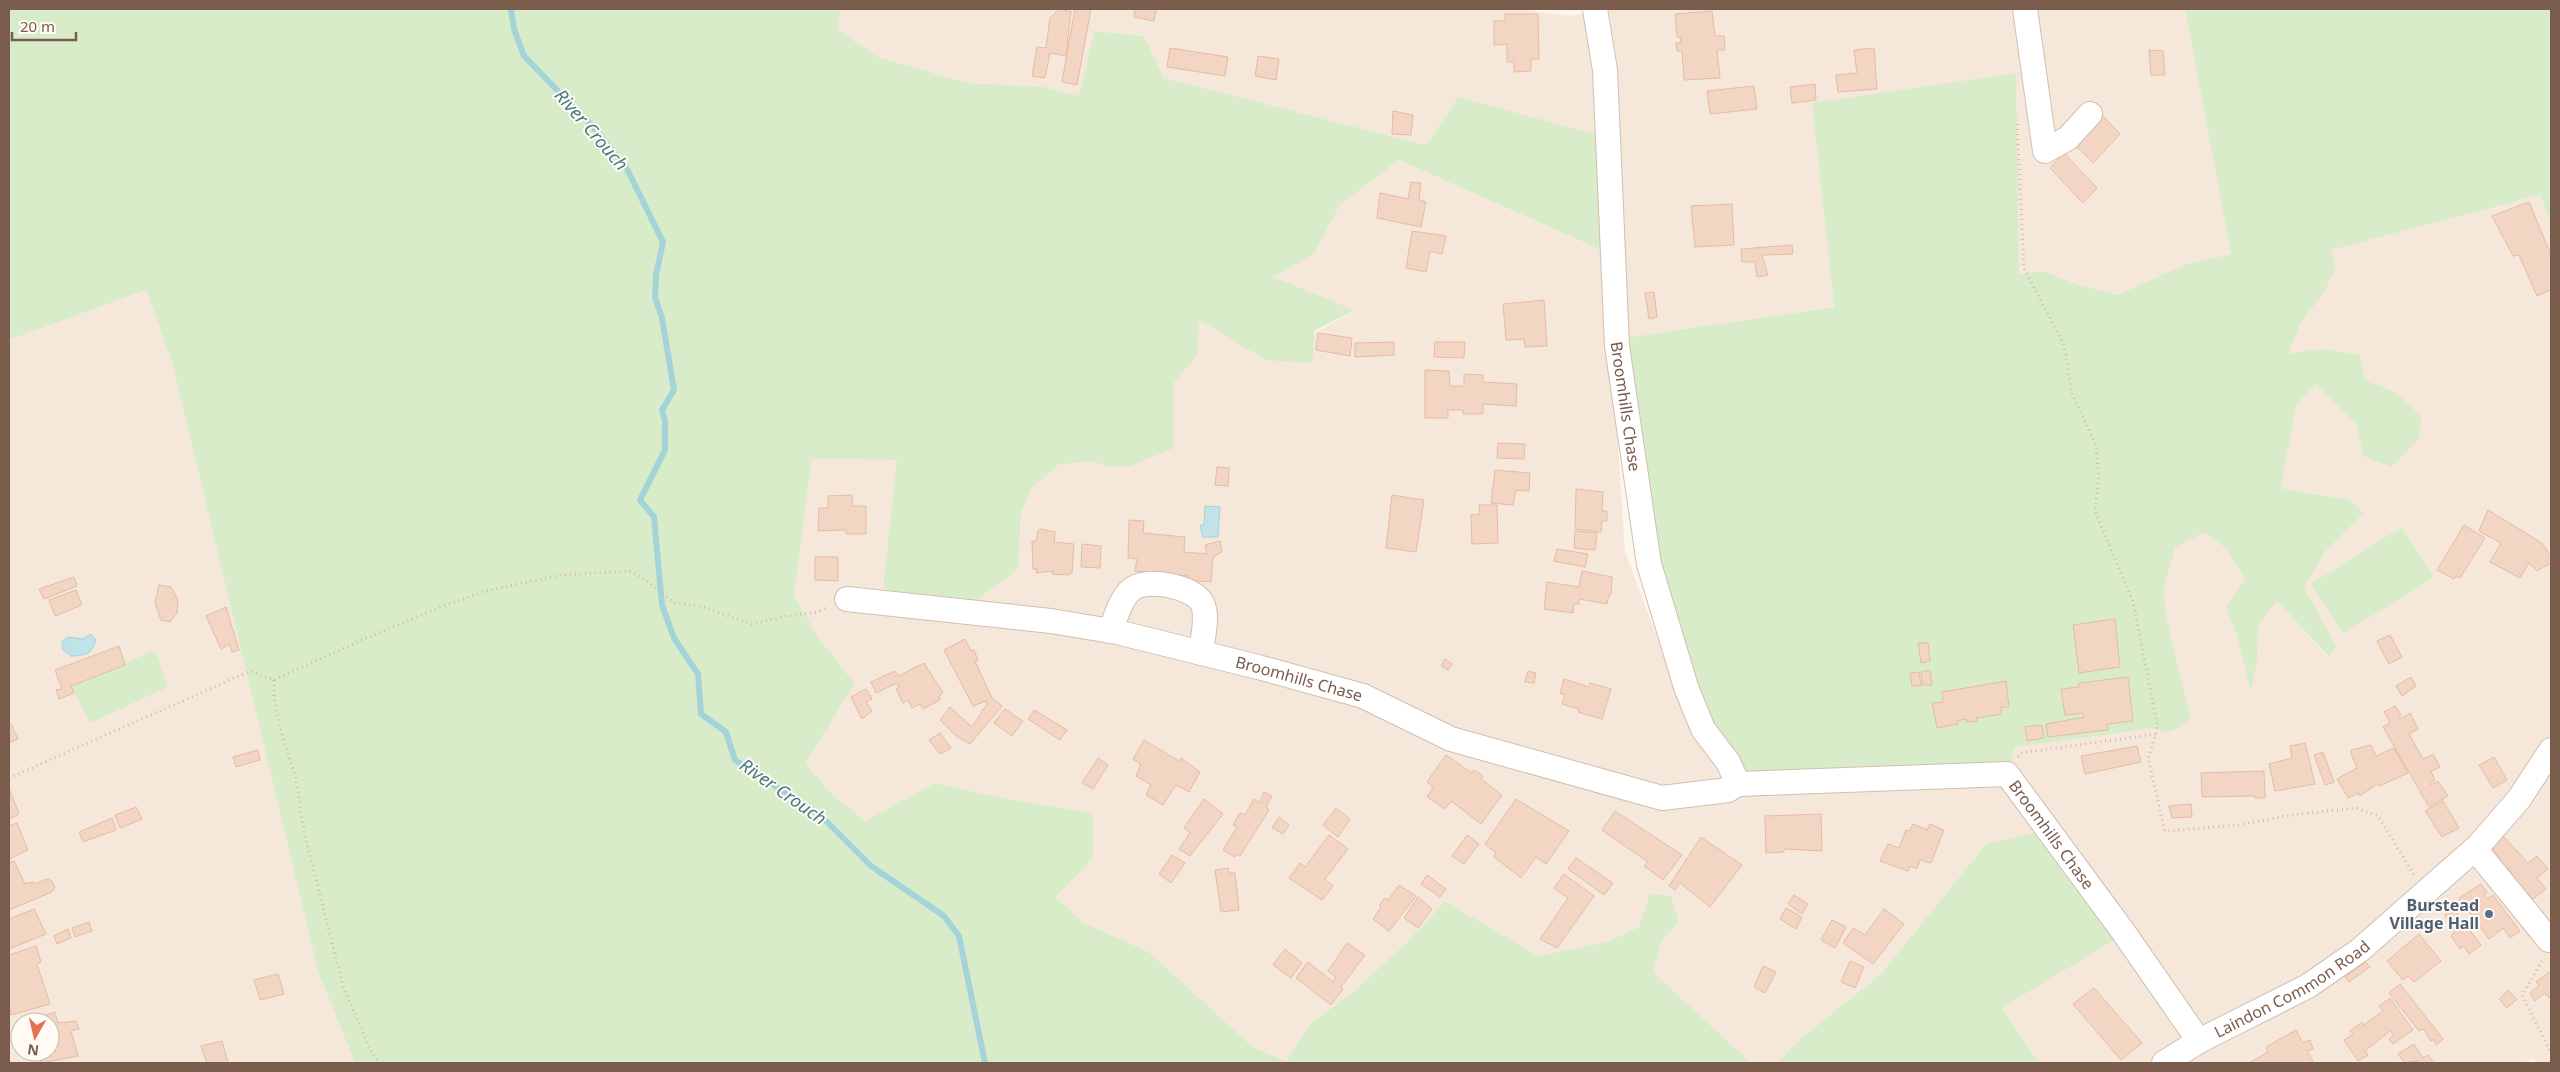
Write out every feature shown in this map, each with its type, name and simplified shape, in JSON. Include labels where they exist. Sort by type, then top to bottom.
[{"type":"street","name":"Broomhills Chase","points":[[1595,9],[1605,70],[1618,346],[1649,564],[1686,688],[1703,729],[1728,762],[1738,784]]},
{"type":"street","points":[[2025,9],[2045,151],[2068,138],[2090,114]]},
{"type":"street","points":[[1110,631],[1130,590],[1145,584],[1167,585],[1194,594],[1202,602],[1204,620],[1201,653]]},
{"type":"street","name":"Broomhills Chase","points":[[847,598],[1050,621],[1110,631],[1201,653],[1363,696],[1451,739],[1662,798],[1728,790],[1738,784],[2007,774],[2122,930],[2198,1041]]},
{"type":"street","name":"Laindon Common Road","points":[[2164,1063],[2198,1041],[2308,986],[2360,950],[2475,849],[2519,799],[2551,750]]},
{"type":"street","points":[[2475,849],[2549,940]]},
{"type":"path","points":[[2016,120],[2024,268],[2064,345],[2072,394],[2096,445],[2098,476],[2095,511],[2133,602],[2157,724],[2156,734],[2148,758],[2165,831],[2238,825],[2292,815],[2356,808],[2378,816],[2426,893]]},
{"type":"path","points":[[9,778],[250,671],[274,680],[372,635],[485,591],[561,575],[629,571],[646,580],[674,602],[700,606],[752,624],[787,616],[817,612],[847,598]]},
{"type":"path","points":[[274,680],[274,697],[280,728],[296,779],[312,869],[343,986],[371,1051],[380,1063]]},
{"type":"path","points":[[2007,774],[2021,753],[2156,734]]},
{"type":"path","points":[[2549,940],[2550,948],[2522,995],[2551,1053]]},
{"type":"shaded area","points":[[840,9],[1518,9],[1571,16],[1602,9],[2185,9],[2231,254],[2186,264],[2117,295],[2076,284],[2044,271],[2019,274],[1812,103],[1834,307],[1611,340],[1625,552],[1695,738],[1738,784],[2155,728],[2166,733],[2180,728],[2191,717],[2170,635],[2163,591],[2175,549],[2203,531],[2227,549],[2245,579],[2226,606],[2238,639],[2257,660],[2258,626],[2277,601],[2328,657],[2337,647],[2304,587],[2325,552],[2364,513],[2349,500],[2281,488],[2296,404],[2315,384],[2356,424],[2363,456],[2396,392],[2365,380],[2326,349],[2289,353],[2299,326],[2310,311],[2330,250],[2540,195],[2551,223],[2551,1063],[2537,1063],[2534,1058],[2524,1063],[2039,1063],[2002,1008],[2133,929],[1986,844],[1881,974],[1798,1041],[1778,1063],[1750,1063],[1653,972],[1662,939],[1639,927],[1606,942],[1538,956],[1445,901],[1406,943],[1354,991],[1310,1024],[1287,1061],[1254,1048],[1149,952],[1082,922],[1056,897],[1093,858],[1012,800],[935,783],[865,821],[830,792],[805,763],[855,684],[819,638],[794,595],[812,459],[898,460],[883,587],[961,612],[1018,569],[1021,513],[1031,489],[1058,465],[1091,461],[1108,467],[1174,448],[1174,383],[1198,354],[1199,320],[1265,360],[1354,311],[1272,277],[1314,254],[1340,205],[1399,160],[1613,256],[1458,97],[1426,145],[1164,78],[1144,36],[1094,31],[1079,96],[1045,87],[968,83],[878,57],[838,30]]},
{"type":"shaded area","points":[[146,290],[172,362],[318,970],[355,1063],[9,1063],[9,340]]},
{"type":"green space","points":[[9,9],[840,9],[838,30],[878,57],[968,83],[1045,87],[1079,96],[1094,31],[1144,36],[1164,78],[1426,145],[1458,97],[1608,138],[1614,256],[1399,160],[1340,205],[1314,254],[1273,277],[1355,310],[1314,331],[1313,363],[1265,360],[1199,320],[1198,354],[1174,383],[1174,448],[1130,466],[1108,467],[1091,461],[1058,465],[1031,489],[1021,513],[1018,569],[961,612],[883,588],[897,460],[812,459],[794,595],[819,638],[855,684],[805,763],[830,792],[865,821],[935,783],[1012,800],[1093,813],[1093,858],[1056,897],[1082,922],[1149,952],[1254,1048],[1287,1061],[1310,1024],[1354,991],[1406,943],[1445,901],[1538,956],[1606,942],[1639,927],[1650,894],[1671,896],[1679,923],[1662,939],[1653,972],[1751,1063],[355,1063],[318,971],[172,362],[146,290],[9,340]]},
{"type":"green space","points":[[2185,9],[2551,9],[2551,223],[2540,195],[2331,250],[2336,267],[2325,290],[2299,326],[2289,353],[2326,349],[2359,355],[2365,380],[2396,392],[2421,416],[2419,438],[2392,467],[2363,456],[2356,424],[2315,384],[2296,405],[2281,488],[2349,500],[2364,513],[2325,552],[2304,587],[2337,647],[2329,657],[2277,601],[2258,626],[2257,660],[2251,691],[2238,639],[2226,606],[2245,579],[2227,549],[2203,532],[2175,549],[2163,591],[2170,635],[2191,717],[2180,728],[2166,733],[2155,728],[2015,747],[2007,774],[1738,784],[1686,688],[1610,340],[1834,307],[1812,103],[2016,73],[2019,274],[2044,271],[2076,284],[2117,295],[2186,264],[2231,254]]},
{"type":"green space","points":[[2402,527],[2434,577],[2343,634],[2311,584]]},
{"type":"green space","points":[[155,650],[168,687],[90,723],[71,686],[125,665],[125,663]]},
{"type":"green space","points":[[2056,828],[2133,929],[2002,1008],[2039,1063],[1777,1063],[1798,1041],[1881,974],[1986,844]]},
{"type":"water","points":[[1205,506],[1220,507],[1218,537],[1203,537],[1200,526],[1204,524]]},
{"type":"water","points":[[91,634],[96,640],[87,653],[71,656],[63,650],[62,642],[68,637],[83,639]]},
{"type":"building","points":[[1059,9],[1071,12],[1066,56],[1050,53],[1045,78],[1032,76],[1037,47],[1046,48],[1050,18]]},
{"type":"building","points":[[1075,9],[1091,9],[1077,85],[1062,82]]},
{"type":"building","points":[[1135,9],[1156,9],[1154,21],[1134,17]]},
{"type":"building","points":[[1712,11],[1715,36],[1724,36],[1725,50],[1717,50],[1720,78],[1684,80],[1682,51],[1677,51],[1676,43],[1681,43],[1680,37],[1677,37],[1675,14]]},
{"type":"building","points":[[1505,14],[1538,14],[1539,59],[1531,59],[1531,71],[1514,72],[1514,62],[1507,62],[1507,44],[1494,45],[1494,21],[1505,21]]},
{"type":"building","points":[[1170,48],[1228,57],[1225,76],[1167,67]]},
{"type":"building","points":[[1874,48],[1877,89],[1838,92],[1836,75],[1857,73],[1854,50]]},
{"type":"building","points":[[2149,50],[2163,51],[2165,75],[2151,75]]},
{"type":"building","points":[[1258,56],[1279,59],[1276,80],[1255,76]]},
{"type":"building","points":[[1815,84],[1816,100],[1792,103],[1790,87]]},
{"type":"building","points":[[1754,86],[1757,109],[1710,114],[1707,91]]},
{"type":"building","points":[[1393,111],[1413,115],[1411,135],[1392,134]]},
{"type":"building","points":[[2102,115],[2120,134],[2093,163],[2075,145]]},
{"type":"building","points":[[2064,153],[2097,188],[2083,203],[2050,168]]},
{"type":"building","points":[[1411,182],[1421,183],[1419,200],[1426,202],[1421,227],[1377,218],[1380,193],[1408,199]]},
{"type":"building","points":[[2529,202],[2551,255],[2551,290],[2537,296],[2519,255],[2513,256],[2492,216]]},
{"type":"building","points":[[1732,204],[1734,245],[1695,247],[1691,206]]},
{"type":"building","points":[[1412,231],[1446,236],[1442,254],[1430,251],[1426,272],[1406,268]]},
{"type":"building","points":[[1792,245],[1793,254],[1762,255],[1768,275],[1757,277],[1755,262],[1742,262],[1741,249]]},
{"type":"building","points":[[1654,292],[1657,317],[1649,319],[1645,293]]},
{"type":"building","points":[[1544,300],[1547,346],[1525,347],[1524,339],[1506,340],[1503,304]]},
{"type":"building","points":[[1318,333],[1352,338],[1350,356],[1316,350]]},
{"type":"building","points":[[1394,342],[1394,355],[1355,357],[1355,343]]},
{"type":"building","points":[[1435,342],[1465,342],[1464,358],[1434,357]]},
{"type":"building","points":[[1425,370],[1449,371],[1450,386],[1464,386],[1464,374],[1483,375],[1483,382],[1517,384],[1516,406],[1483,404],[1483,414],[1463,414],[1463,410],[1448,410],[1448,418],[1425,418]]},
{"type":"building","points":[[1498,443],[1525,444],[1524,459],[1497,458]]},
{"type":"building","points":[[1217,467],[1229,468],[1228,486],[1215,485]]},
{"type":"building","points":[[1495,470],[1530,473],[1529,491],[1516,490],[1513,505],[1491,503]]},
{"type":"building","points":[[1576,489],[1603,492],[1602,511],[1607,511],[1607,521],[1602,521],[1601,532],[1575,529]]},
{"type":"building","points":[[852,495],[853,506],[866,506],[866,534],[846,534],[846,530],[818,531],[819,508],[828,508],[828,496]]},
{"type":"building","points":[[1392,495],[1424,500],[1416,552],[1386,548]]},
{"type":"building","points":[[1479,505],[1497,505],[1498,543],[1472,544],[1471,515],[1480,514]]},
{"type":"building","points":[[2488,510],[2542,543],[2551,557],[2551,563],[2537,571],[2529,563],[2520,578],[2490,562],[2501,543],[2479,531]]},
{"type":"building","points":[[1129,520],[1144,521],[1143,533],[1185,537],[1184,552],[1207,554],[1205,545],[1220,541],[1222,552],[1213,557],[1211,582],[1187,580],[1188,576],[1135,571],[1137,559],[1128,558]]},
{"type":"building","points":[[2464,525],[2485,538],[2460,578],[2456,576],[2454,579],[2437,570]]},
{"type":"building","points":[[1041,529],[1055,532],[1054,542],[1074,544],[1072,573],[1069,573],[1069,575],[1052,574],[1053,571],[1036,573],[1037,569],[1033,569],[1032,541],[1036,541],[1038,531]]},
{"type":"building","points":[[1575,531],[1597,533],[1595,550],[1574,548]]},
{"type":"building","points":[[1082,544],[1101,546],[1100,568],[1081,567]]},
{"type":"building","points":[[1557,549],[1588,554],[1585,567],[1554,561]]},
{"type":"building","points":[[815,557],[838,557],[838,581],[815,580]]},
{"type":"building","points":[[1582,571],[1612,577],[1611,595],[1609,595],[1607,604],[1579,599],[1579,604],[1574,604],[1573,613],[1544,609],[1547,582],[1579,587]]},
{"type":"building","points":[[74,577],[77,586],[44,599],[39,589]]},
{"type":"building","points":[[159,585],[171,587],[178,600],[177,613],[170,622],[161,620],[155,603]]},
{"type":"building","points":[[76,590],[82,605],[55,616],[49,600]]},
{"type":"building","points":[[226,607],[239,650],[232,652],[229,644],[221,649],[206,616]]},
{"type":"building","points":[[2115,619],[2120,667],[2079,673],[2073,625]]},
{"type":"building","points":[[2390,635],[2402,657],[2389,664],[2377,641]]},
{"type":"building","points":[[965,639],[971,651],[974,650],[978,660],[975,661],[992,698],[1002,706],[970,744],[956,736],[940,720],[950,707],[972,727],[987,704],[986,701],[973,706],[944,650]]},
{"type":"building","points":[[1918,643],[1928,643],[1930,661],[1921,663]]},
{"type":"building","points":[[119,646],[125,665],[71,686],[74,693],[59,699],[56,690],[62,689],[55,670]]},
{"type":"building","points":[[1445,659],[1452,664],[1448,670],[1441,666]]},
{"type":"building","points":[[924,663],[943,693],[939,696],[940,700],[923,709],[920,704],[912,708],[908,700],[903,703],[896,689],[899,687],[897,683],[876,693],[871,682],[895,671],[898,676]]},
{"type":"building","points":[[1930,670],[1932,685],[1923,685],[1921,672]]},
{"type":"building","points":[[1528,671],[1536,673],[1534,683],[1525,682]]},
{"type":"building","points":[[1919,672],[1921,686],[1912,686],[1910,673]]},
{"type":"building","points":[[2128,677],[2133,721],[2107,724],[2108,730],[2048,737],[2046,724],[2084,717],[2083,713],[2065,715],[2061,689],[2079,687],[2079,683]]},
{"type":"building","points":[[2411,677],[2416,686],[2402,696],[2396,686]]},
{"type":"building","points":[[1564,679],[1589,687],[1590,683],[1611,689],[1602,719],[1578,712],[1579,709],[1562,704],[1565,695],[1560,693]]},
{"type":"building","points":[[2006,681],[2009,707],[2001,707],[2002,714],[1976,718],[1977,721],[1967,722],[1966,719],[1957,721],[1958,724],[1937,728],[1932,703],[1943,702],[1942,692]]},
{"type":"building","points":[[866,689],[872,699],[866,702],[872,711],[862,719],[851,697]]},
{"type":"building","points":[[2395,706],[2401,715],[2398,717],[2400,719],[2410,713],[2418,729],[2409,734],[2423,759],[2433,754],[2440,767],[2431,771],[2435,780],[2430,783],[2431,785],[2438,781],[2448,796],[2429,807],[2383,727],[2390,722],[2384,712]]},
{"type":"building","points":[[1005,709],[1023,721],[1012,736],[994,723]]},
{"type":"building","points":[[1034,710],[1067,730],[1060,740],[1028,719]]},
{"type":"building","points":[[11,724],[18,739],[9,743],[9,725]]},
{"type":"building","points":[[2042,725],[2044,738],[2027,741],[2025,727]]},
{"type":"building","points":[[940,733],[951,748],[940,754],[929,740]]},
{"type":"building","points":[[1144,740],[1179,761],[1181,758],[1200,772],[1189,792],[1176,785],[1163,805],[1146,795],[1151,785],[1136,776],[1141,764],[1133,759]]},
{"type":"building","points":[[2305,743],[2315,784],[2275,791],[2269,764],[2292,758],[2290,746]]},
{"type":"building","points":[[2371,745],[2376,756],[2394,748],[2408,773],[2379,786],[2377,784],[2360,796],[2359,793],[2348,798],[2337,779],[2357,768],[2351,750]]},
{"type":"building","points":[[2137,746],[2141,762],[2085,774],[2081,756]]},
{"type":"building","points":[[258,750],[260,760],[236,767],[233,757]]},
{"type":"building","points":[[2323,752],[2334,782],[2325,785],[2314,755]]},
{"type":"building","points":[[1446,755],[1472,773],[1474,770],[1483,776],[1481,779],[1502,795],[1481,824],[1451,801],[1445,809],[1427,797],[1433,787],[1427,782]]},
{"type":"building","points":[[2494,757],[2507,780],[2493,788],[2479,765]]},
{"type":"building","points":[[1098,758],[1108,765],[1093,789],[1082,783]]},
{"type":"building","points":[[2264,771],[2265,798],[2255,798],[2255,796],[2202,797],[2201,773]]},
{"type":"building","points":[[9,788],[19,814],[9,819]]},
{"type":"building","points":[[1264,792],[1272,796],[1266,807],[1269,810],[1240,856],[1237,854],[1235,857],[1223,850],[1237,827],[1233,825],[1240,813],[1245,815],[1254,799],[1259,803]]},
{"type":"building","points":[[1204,799],[1223,814],[1190,856],[1179,849],[1190,833],[1184,828]]},
{"type":"building","points":[[1516,799],[1569,831],[1546,864],[1536,857],[1521,878],[1494,857],[1496,853],[1485,844]]},
{"type":"building","points":[[2443,801],[2459,828],[2442,837],[2425,811]]},
{"type":"building","points":[[2191,804],[2192,817],[2172,818],[2169,806]]},
{"type":"building","points":[[136,807],[142,819],[120,828],[115,815]]},
{"type":"building","points":[[1336,808],[1350,819],[1338,837],[1323,825]]},
{"type":"building","points":[[1615,811],[1682,855],[1663,880],[1644,866],[1648,862],[1602,830]]},
{"type":"building","points":[[1821,814],[1822,851],[1784,849],[1784,852],[1766,853],[1765,816]]},
{"type":"building","points":[[1279,817],[1289,825],[1283,834],[1272,828]]},
{"type":"building","points":[[112,818],[116,830],[83,842],[79,832]]},
{"type":"building","points":[[17,823],[28,850],[9,859],[9,826]]},
{"type":"building","points":[[1913,824],[1927,830],[1930,824],[1944,830],[1931,863],[1920,860],[1917,869],[1910,866],[1908,871],[1880,861],[1888,844],[1899,848],[1906,830],[1909,831]]},
{"type":"building","points":[[1329,835],[1348,849],[1325,879],[1333,886],[1322,900],[1289,878],[1300,863],[1305,867]]},
{"type":"building","points":[[1467,835],[1479,844],[1464,864],[1452,856]]},
{"type":"building","points":[[2503,836],[2528,863],[2537,856],[2548,869],[2537,878],[2546,889],[2533,899],[2514,882],[2516,880],[2508,868],[2506,870],[2492,846]]},
{"type":"building","points":[[1701,837],[1742,865],[1710,907],[1680,883],[1675,890],[1669,886]]},
{"type":"building","points":[[1172,855],[1185,863],[1171,883],[1159,874]]},
{"type":"building","points":[[1576,858],[1613,883],[1604,895],[1568,869]]},
{"type":"building","points":[[14,861],[25,884],[33,882],[34,884],[47,879],[52,881],[55,887],[52,892],[9,910],[9,863]]},
{"type":"building","points":[[1228,868],[1229,873],[1235,873],[1239,910],[1221,912],[1215,870]]},
{"type":"building","points":[[1564,874],[1594,896],[1557,948],[1540,939],[1568,898],[1554,888]]},
{"type":"building","points":[[1427,875],[1446,889],[1440,897],[1421,884]]},
{"type":"building","name":"Burstead Village Hall","points":[[2481,884],[2487,892],[2484,894],[2487,899],[2493,895],[2520,931],[2510,938],[2503,928],[2489,939],[2459,898]]},
{"type":"building","points":[[1399,885],[1416,896],[1389,931],[1373,919],[1381,907],[1379,905],[1385,898],[1388,900]]},
{"type":"building","points":[[1794,895],[1808,904],[1802,914],[1788,904]]},
{"type":"building","points":[[1418,897],[1432,909],[1418,928],[1404,918]]},
{"type":"building","points":[[1786,908],[1802,917],[1796,929],[1780,919]]},
{"type":"building","points":[[2453,908],[2481,945],[2469,954],[2464,946],[2460,949],[2451,936],[2455,931],[2445,915]]},
{"type":"building","points":[[34,909],[46,934],[9,949],[9,919]]},
{"type":"building","points":[[1884,909],[1904,924],[1873,964],[1843,943],[1853,928],[1865,935]]},
{"type":"building","points":[[1832,920],[1846,927],[1835,948],[1821,940]]},
{"type":"building","points":[[89,922],[92,931],[75,937],[72,928]]},
{"type":"building","points":[[68,929],[71,938],[57,944],[54,936]]},
{"type":"building","points":[[2419,934],[2441,961],[2414,982],[2408,976],[2403,980],[2387,961]]},
{"type":"building","points":[[1347,943],[1365,955],[1341,987],[1343,989],[1331,1005],[1296,978],[1308,962],[1333,982],[1336,977],[1328,971]]},
{"type":"building","points":[[36,946],[41,962],[37,964],[50,1004],[22,1012],[10,1012],[9,955]]},
{"type":"building","points":[[1285,949],[1302,963],[1291,978],[1273,965]]},
{"type":"building","points":[[1850,961],[1864,967],[1855,988],[1841,982]]},
{"type":"building","points":[[2365,962],[2370,967],[2349,982],[2345,977]]},
{"type":"building","points":[[1763,966],[1776,972],[1765,993],[1754,987]]},
{"type":"building","points":[[2551,971],[2551,996],[2549,998],[2545,993],[2535,1001],[2530,993],[2539,985],[2536,982]]},
{"type":"building","points":[[278,974],[284,994],[260,1000],[254,980]]},
{"type":"building","points":[[2400,984],[2443,1039],[2436,1045],[2434,1039],[2431,1041],[2423,1029],[2419,1031],[2389,993]]},
{"type":"building","points":[[2094,988],[2142,1043],[2121,1060],[2073,1004]]},
{"type":"building","points":[[2508,990],[2517,999],[2507,1008],[2499,999]]},
{"type":"building","points":[[2390,998],[2413,1030],[2393,1044],[2389,1039],[2394,1035],[2390,1031],[2365,1051],[2368,1055],[2358,1061],[2344,1040],[2353,1034],[2350,1031],[2362,1022],[2364,1025],[2383,1011],[2379,1006]]},
{"type":"building","points":[[76,1021],[79,1029],[71,1031],[78,1056],[60,1059],[60,1023]]},
{"type":"building","points":[[2296,1030],[2303,1043],[2310,1040],[2313,1049],[2307,1051],[2314,1063],[2249,1063],[2268,1052],[2266,1047]]},
{"type":"building","points":[[222,1041],[228,1063],[207,1063],[201,1046]]},
{"type":"building","points":[[2414,1044],[2423,1058],[2428,1055],[2434,1063],[2420,1063],[2417,1061],[2405,1063],[2398,1054]]},
{"type":"waterway","name":"River Crouch","points":[[511,9],[514,29],[524,56],[594,128],[626,167],[663,242],[656,275],[655,297],[662,318],[674,390],[662,410],[665,421],[665,450],[640,500],[654,517],[662,605],[674,638],[698,674],[701,714],[726,732],[735,760],[820,815],[871,866],[944,916],[959,936],[985,1063]]},
{"type":"place","name":"Burstead Village Hall","points":[[2489,914]]}]
